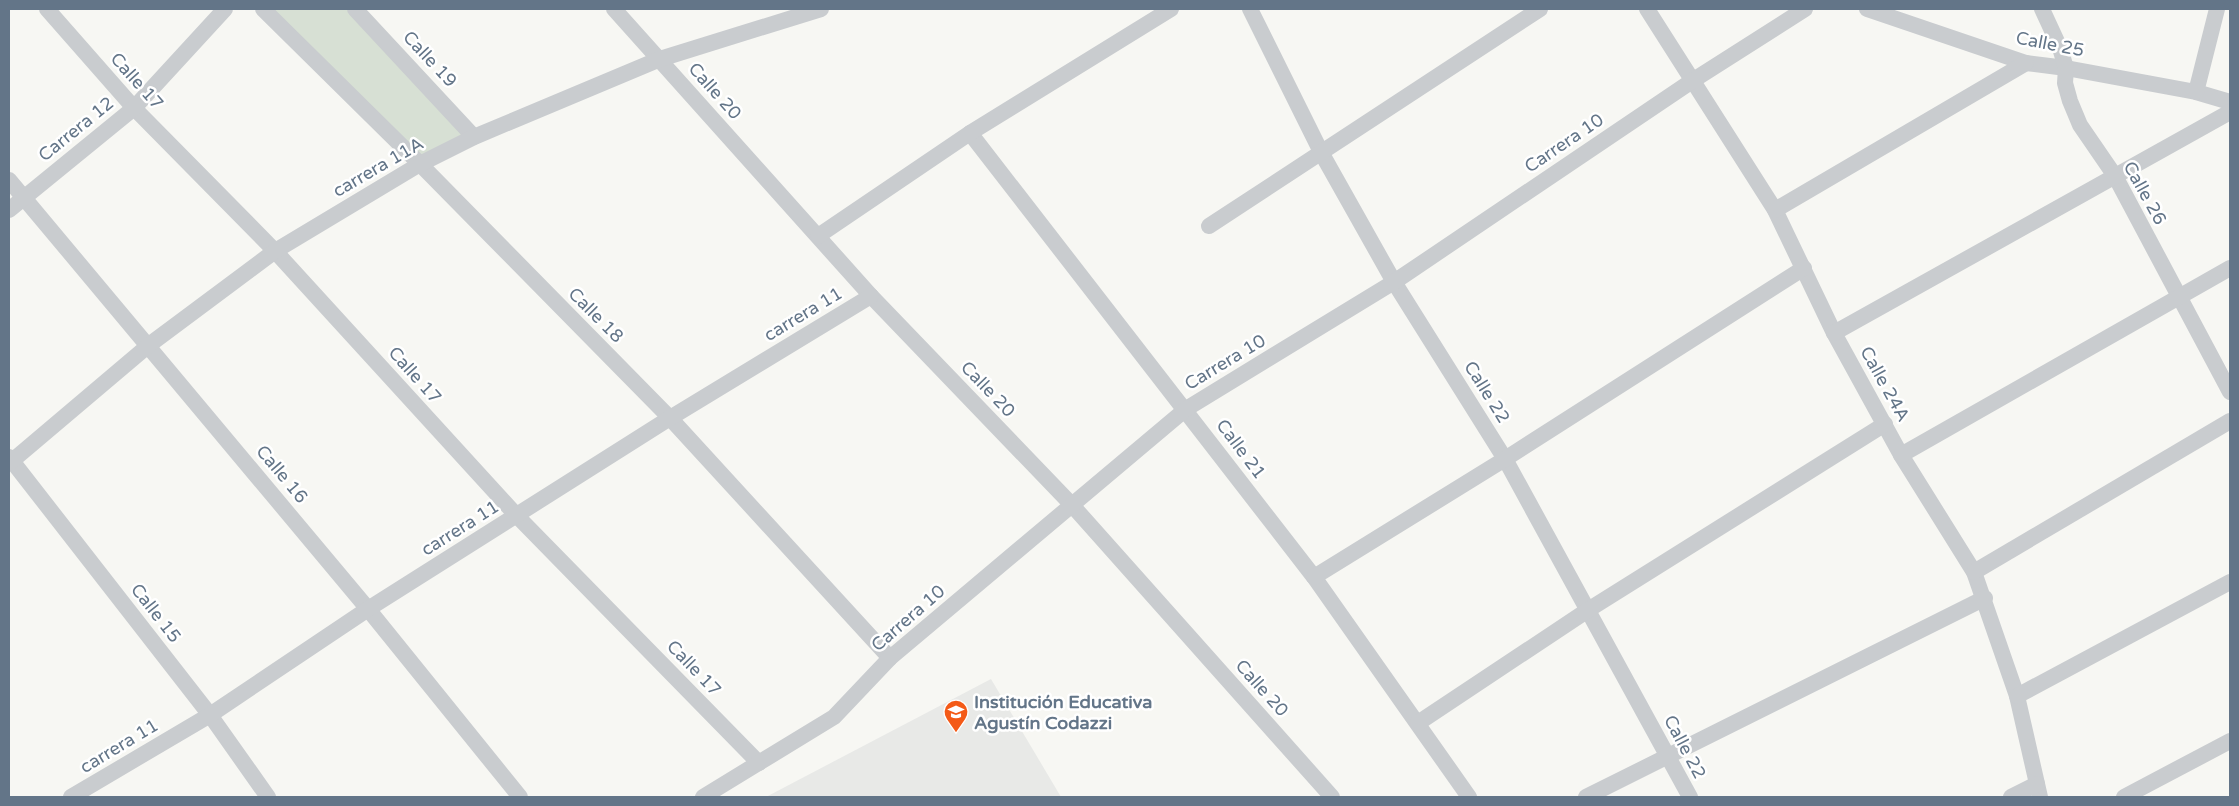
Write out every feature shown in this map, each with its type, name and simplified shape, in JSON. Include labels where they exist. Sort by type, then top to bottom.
[{"type":"street","name":"Calle 17","points":[[47,9],[134,108],[275,251],[517,516],[759,763]]},
{"type":"street","name":"Carrera 12","points":[[9,210],[134,108],[225,9]]},
{"type":"street","name":"Calle 18","points":[[263,9],[420,164],[670,418],[890,658]]},
{"type":"street","name":"Calle 19","points":[[355,9],[474,137]]},
{"type":"street","name":"Calle 20","points":[[614,9],[871,296],[1072,504],[1332,797]]},
{"type":"street","name":"carrera 11A","points":[[10,459],[148,345],[275,251],[420,164],[474,137],[660,59],[821,9]]},
{"type":"street","points":[[818,236],[970,133],[1171,9]]},
{"type":"street","name":"Calle 22","points":[[1250,9],[1322,154],[1394,282],[1505,459],[1690,797]]},
{"type":"street","points":[[1209,226],[1322,154],[1540,9]]},
{"type":"street","name":"Calle 24A","points":[[1647,9],[1775,210],[1834,333],[1885,424],[1900,455],[1974,572],[1985,598],[2017,696],[2038,791]]},
{"type":"street","name":"Carrera 10","points":[[704,797],[834,717],[890,658],[1186,410],[1394,282],[1788,14],[1805,9]]},
{"type":"street","name":"Calle 25","points":[[1867,9],[2026,63],[2066,68],[2196,92],[2230,102]]},
{"type":"street","name":"Calle 26","points":[[2042,9],[2060,48],[2066,68],[2068,92],[2080,125],[2115,176],[2230,392]]},
{"type":"street","points":[[2196,92],[2217,9]]},
{"type":"street","points":[[1775,210],[2026,63]]},
{"type":"street","points":[[1834,333],[2230,112]]},
{"type":"street","name":"Calle 21","points":[[970,133],[1314,577],[1469,797]]},
{"type":"street","name":"Calle 16","points":[[9,180],[368,609],[520,797]]},
{"type":"street","points":[[1314,577],[1505,459],[1804,268]]},
{"type":"street","points":[[1900,455],[2230,268]]},
{"type":"street","name":"carrera 11","points":[[71,797],[210,715],[368,609],[670,418],[871,296]]},
{"type":"street","points":[[1974,572],[2230,422]]},
{"type":"street","points":[[1418,723],[1588,610],[1885,424]]},
{"type":"street","name":"Calle 15","points":[[10,459],[210,715],[268,797]]},
{"type":"street","points":[[2017,696],[2230,582]]},
{"type":"street","points":[[1586,797],[1985,598]]},
{"type":"street","points":[[2124,797],[2230,741]]},
{"type":"street","points":[[2011,797],[2038,791]]},
{"type":"shaded area","points":[[272,9],[347,9],[465,137],[420,157]]},
{"type":"shaded area","name":"Institución Educativa Agustín Codazzi","points":[[991,679],[1061,797],[766,797],[785,787]]},
{"type":"place","name":"Institución Educativa Agustín Codazzi","points":[[956,733]]}]
